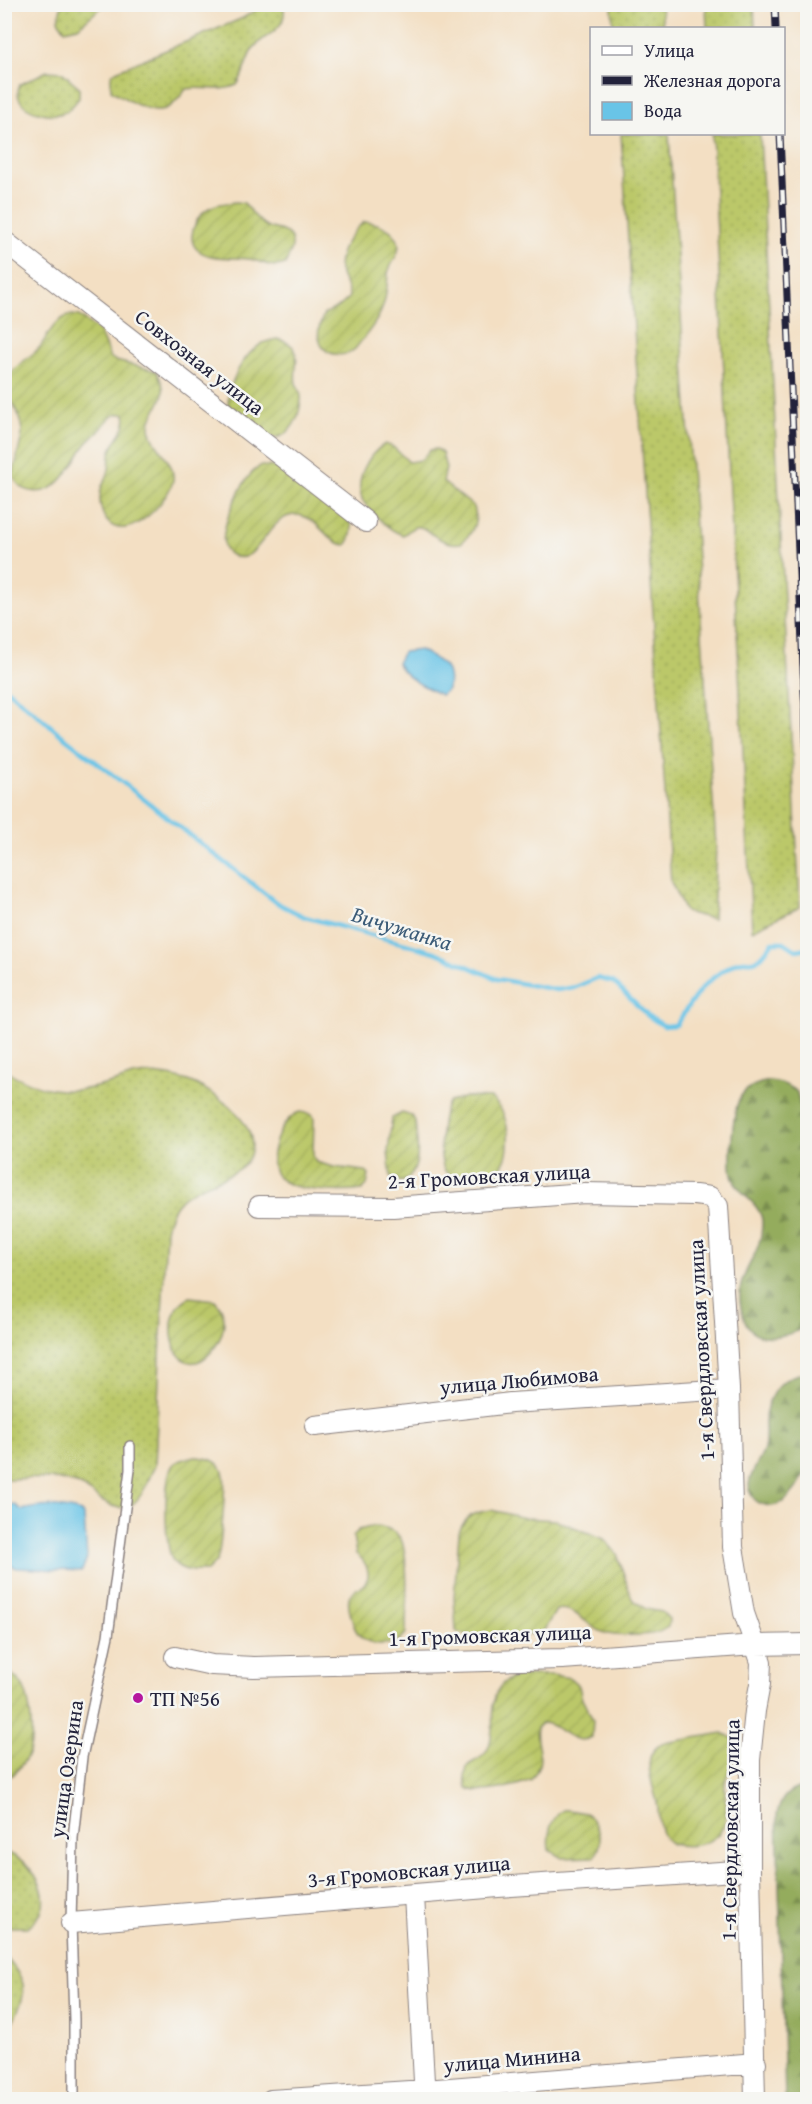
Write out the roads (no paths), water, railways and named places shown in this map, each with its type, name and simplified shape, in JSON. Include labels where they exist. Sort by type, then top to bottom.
[{"type":"street","name":"Совхозная улица","points":[[4,241],[366,522]]},
{"type":"street","name":"2-я Громовская улица","points":[[259,1206],[393,1207],[585,1193],[695,1195],[710,1197],[718,1206]]},
{"type":"street","name":"1-я Свердловская улица","points":[[718,1206],[729,1389],[733,1547],[744,1612],[761,1662],[750,1760],[755,2100]]},
{"type":"street","name":"улица Любимова","points":[[315,1426],[511,1403],[729,1389]]},
{"type":"street","name":"1-я Громовская улица","points":[[175,1658],[212,1665],[266,1666],[562,1659],[755,1645],[807,1644]]},
{"type":"street","name":"3-я Громовская улица","points":[[72,1923],[750,1870]]},
{"type":"street","points":[[414,1895],[425,2095]]},
{"type":"street","name":"улица Минина","points":[[271,2100],[425,2095],[756,2063]]},
{"type":"lane","name":"улица Озерина","points":[[74,2100],[73,1838],[82,1757],[108,1636],[130,1470],[130,1446]]},
{"type":"water","points":[[420,650],[446,669],[448,689],[441,695],[411,678],[397,663],[403,652]]},
{"type":"water","points":[[5,1503],[15,1505],[22,1510],[52,1506],[81,1512],[84,1517],[87,1558],[82,1571],[17,1568],[5,1563]]},
{"type":"waterway","name":"Вичужанка","points":[[4,687],[59,733],[277,903],[305,917],[435,952],[497,979],[557,990],[576,987],[597,978],[613,982],[648,1016],[664,1026],[676,1025],[695,997],[715,976],[737,962],[759,959],[773,942],[784,942],[796,950],[808,948]]},
{"type":"railway","points":[[775,4],[776,27]]},
{"type":"railway","points":[[780,135],[808,783]]},
{"type":"place","name":"ТП №56","points":[[138,1698]]}]
